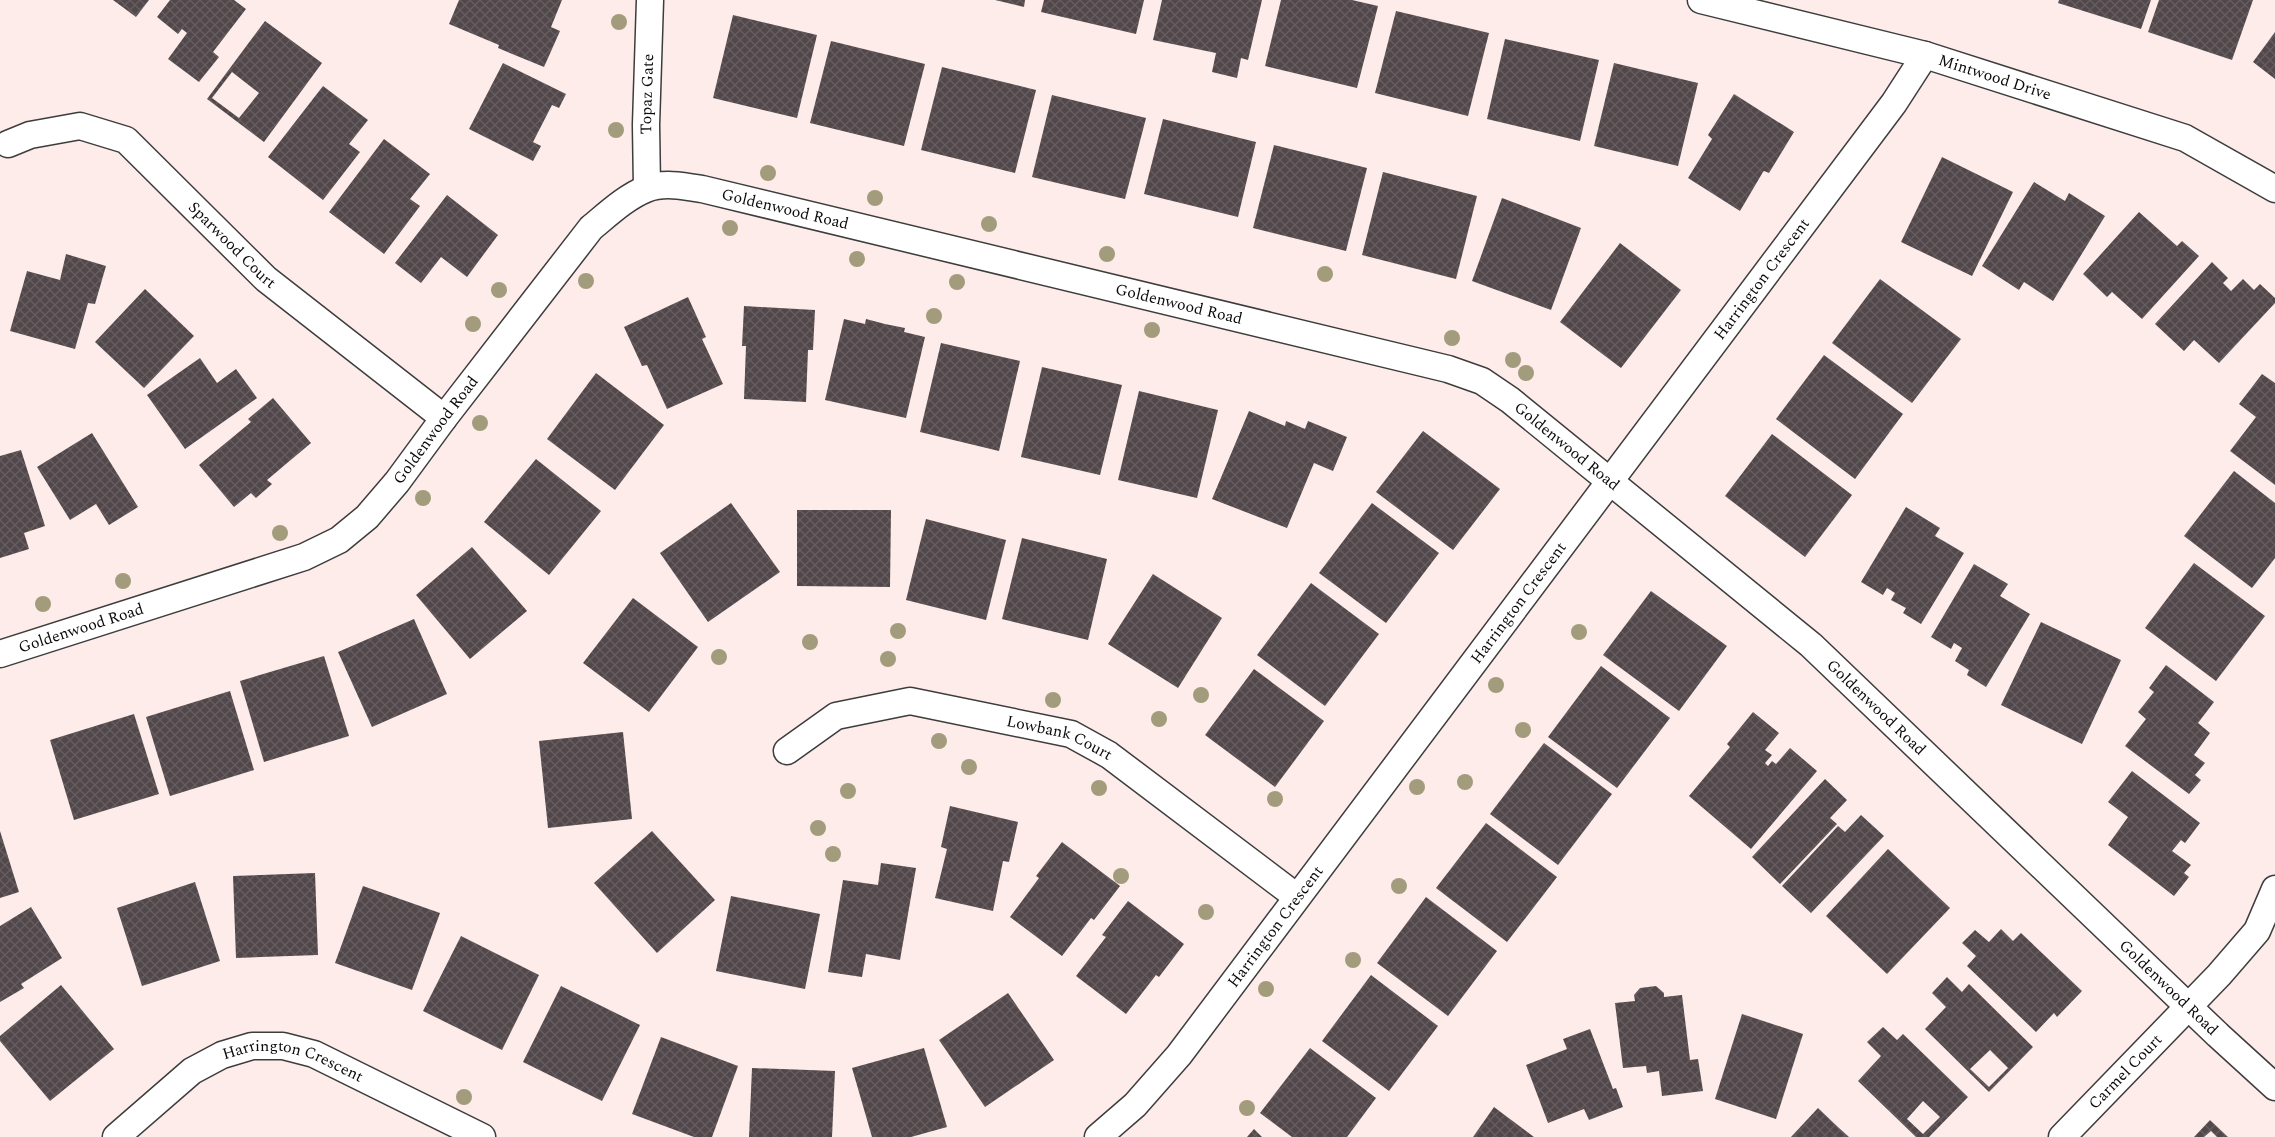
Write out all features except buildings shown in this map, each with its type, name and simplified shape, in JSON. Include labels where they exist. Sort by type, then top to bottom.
[{"type":"street","name":"Topaz Gate","points":[[647,188],[646,125],[650,0]]},
{"type":"street","name":"Mintwood Drive","points":[[1701,0],[1925,55],[2185,138],[2275,189]]},
{"type":"street","name":"Harrington Crescent","points":[[1098,1137],[1135,1104],[1178,1055],[1894,103],[1925,55]]},
{"type":"street","name":"Sparwood Court","points":[[8,144],[30,135],[80,126],[126,140],[266,279],[444,418]]},
{"type":"street","name":"Goldenwood Road","points":[[0,654],[304,558],[339,540],[367,517],[397,482],[591,228],[622,204],[647,188],[676,185],[702,188],[1448,369],[1482,381],[1568,445],[1812,645],[2275,1087]]},
{"type":"street","name":"Lowbank Court","points":[[787,751],[836,716],[910,701],[1072,734],[1109,756],[1297,897]]},
{"type":"street","points":[[2188,1006],[2257,932],[2275,889]]},
{"type":"street","name":"Carmel Court","points":[[2062,1137],[2188,1006]]},
{"type":"street","name":"Harrington Crescent","points":[[116,1137],[192,1071],[222,1055],[252,1046],[283,1046],[314,1054],[482,1137]]}]
